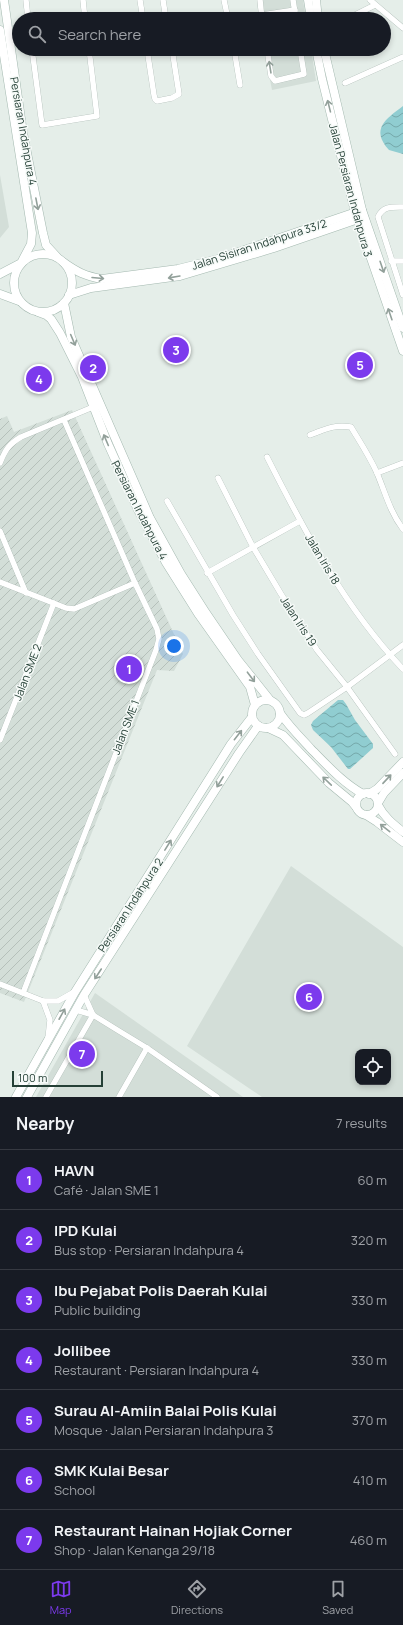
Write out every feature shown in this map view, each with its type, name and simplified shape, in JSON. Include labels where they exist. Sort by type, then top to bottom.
[{"type":"street","name":"Persiaran Indahpura 4","points":[[4,0],[23,133],[43,233],[46,245],[60,260]]},
{"type":"street","points":[[26,0],[27,12]]},
{"type":"street","points":[[83,0],[84,12]]},
{"type":"street","points":[[140,0],[142,12]]},
{"type":"street","points":[[163,0],[165,12]]},
{"type":"street","points":[[224,0],[227,12]]},
{"type":"street","points":[[260,0],[261,12]]},
{"type":"street","points":[[286,12],[295,10],[293,0]]},
{"type":"street","points":[[308,0],[310,12]]},
{"type":"street","points":[[316,0],[317,12]]},
{"type":"street","points":[[370,0],[384,12]]},
{"type":"street","points":[[360,12],[375,4]]},
{"type":"street","points":[[391,18],[403,28]]},
{"type":"street","name":"Persiaran Indahpura 4","points":[[0,30],[32,234],[31,244],[21,263]]},
{"type":"street","points":[[33,56],[42,125],[97,116],[90,56]]},
{"type":"street","points":[[148,56],[153,90],[157,101],[172,98],[179,94],[173,56]]},
{"type":"street","points":[[235,56],[240,85]]},
{"type":"street","points":[[268,56],[272,76],[275,81],[304,74],[301,56]]},
{"type":"street","name":"Jalan Persiaran Indahpura 3","points":[[317,56],[322,79],[360,214],[403,351]]},
{"type":"street","name":"Jalan Persiaran Indahpura 3","points":[[326,56],[360,214],[403,328]]},
{"type":"street","points":[[345,83],[403,56]]},
{"type":"street","points":[[403,207],[391,207],[380,211],[378,217],[403,295]]},
{"type":"street","name":"Jalan Sisiran Indahpura 33/2","points":[[60,260],[80,273],[90,277],[102,279],[178,269],[218,259],[360,214]]},
{"type":"street","name":"Jalan Sisiran Indahpura 33/2","points":[[67,299],[91,288],[180,276],[274,248],[360,214]]},
{"type":"street","points":[[0,274],[21,263],[28,257],[38,254],[47,254],[60,260],[68,269],[72,287],[67,299],[57,309],[47,312],[31,310],[19,301],[0,294]]},
{"type":"street","points":[[391,261],[403,261]]},
{"type":"street","points":[[19,301],[13,282],[15,272],[21,263]]},
{"type":"street","name":"Persiaran Indahpura 4","points":[[67,299],[71,337],[139,496],[155,528],[181,574],[204,610],[238,660],[270,700]]},
{"type":"street","name":"Persiaran Indahpura 4","points":[[38,312],[46,315],[56,325],[82,377],[93,408],[133,499],[165,561],[199,615],[250,687],[255,705]]},
{"type":"street","points":[[0,463],[5,450],[11,443],[21,437],[93,408]]},
{"type":"street","name":"Jalan SME 1","points":[[23,993],[159,639],[157,629],[134,583],[64,420]]},
{"type":"street","points":[[310,435],[332,426],[342,425],[352,427],[377,473],[396,520],[403,529]]},
{"type":"street","name":"Jalan Iris 18","points":[[266,457],[300,521],[356,611],[389,655],[403,670]]},
{"type":"street","points":[[377,473],[403,463]]},
{"type":"street","name":"Jalan Iris 19","points":[[218,478],[253,547],[281,594],[317,650],[347,687],[395,754]]},
{"type":"street","points":[[167,501],[207,573],[258,654],[300,713],[308,713],[347,687],[403,645]]},
{"type":"street","points":[[207,573],[300,521]]},
{"type":"street","points":[[0,531],[26,593]]},
{"type":"street","points":[[0,582],[66,608],[74,609],[134,583]]},
{"type":"street","name":"Jalan SME 2","points":[[0,740],[54,603]]},
{"type":"street","points":[[403,832],[382,814],[374,796],[366,794],[346,783],[319,757],[286,723],[277,705],[270,700],[262,700],[255,705],[252,709],[252,718],[258,726],[268,728],[282,735],[329,783],[352,802],[361,814],[366,815],[377,822],[403,842]]},
{"type":"street","points":[[268,728],[277,723],[280,713]]},
{"type":"street","name":"Persiaran Indahpura 2","points":[[16,1097],[75,992],[231,744],[252,718]]},
{"type":"street","name":"Persiaran Indahpura 2","points":[[27,1097],[84,995],[234,759],[258,726]]},
{"type":"street","points":[[356,806],[358,798],[377,789],[403,762]]},
{"type":"street","points":[[366,815],[373,813],[384,793],[403,773]]},
{"type":"street","points":[[0,984],[43,1001],[58,1001],[75,992]]},
{"type":"street","points":[[84,995],[94,1015]]},
{"type":"street","points":[[43,1001],[50,1020],[48,1039]]},
{"type":"street","points":[[76,1010],[94,1015],[147,1048],[216,1097]]},
{"type":"street","points":[[46,1097],[94,1015]]},
{"type":"street","points":[[119,1097],[147,1048]]},
{"type":"shaded area","points":[[257,0],[303,0],[305,12],[258,12]]},
{"type":"shaded area","points":[[265,56],[312,56],[316,81],[272,90]]},
{"type":"shaded area","points":[[0,175],[9,227],[0,238]]},
{"type":"shaded area","points":[[72,410],[183,654],[174,671],[157,670],[24,1002],[0,993],[0,419],[7,416],[14,432]]},
{"type":"shaded area","points":[[291,866],[403,947],[403,1097],[262,1097],[187,1046]]},
{"type":"shaded area","points":[[95,993],[243,1097],[36,1097]]},
{"type":"water","points":[[403,106],[403,154],[389,150],[383,143],[381,130],[382,125],[386,120]]},
{"type":"water","points":[[338,700],[343,700],[355,720],[373,744],[373,748],[350,769],[348,769],[331,747],[313,730],[311,725],[313,721]]},
{"type":"place","name":"Ibu Pejabat Polis Daerah Kulai","points":[[176,350]]},
{"type":"place","name":"Surau Al-Amiin Balai Polis Kulai","points":[[360,365]]},
{"type":"place","name":"IPD Kulai","points":[[93,368]]},
{"type":"place","name":"Jollibee","points":[[39,379]]},
{"type":"place","name":"HAVN","points":[[129,669]]},
{"type":"place","name":"SMK Kulai Besar","points":[[309,997]]},
{"type":"place","name":"Restaurant Hainan Hojiak Corner","points":[[82,1054]]}]
